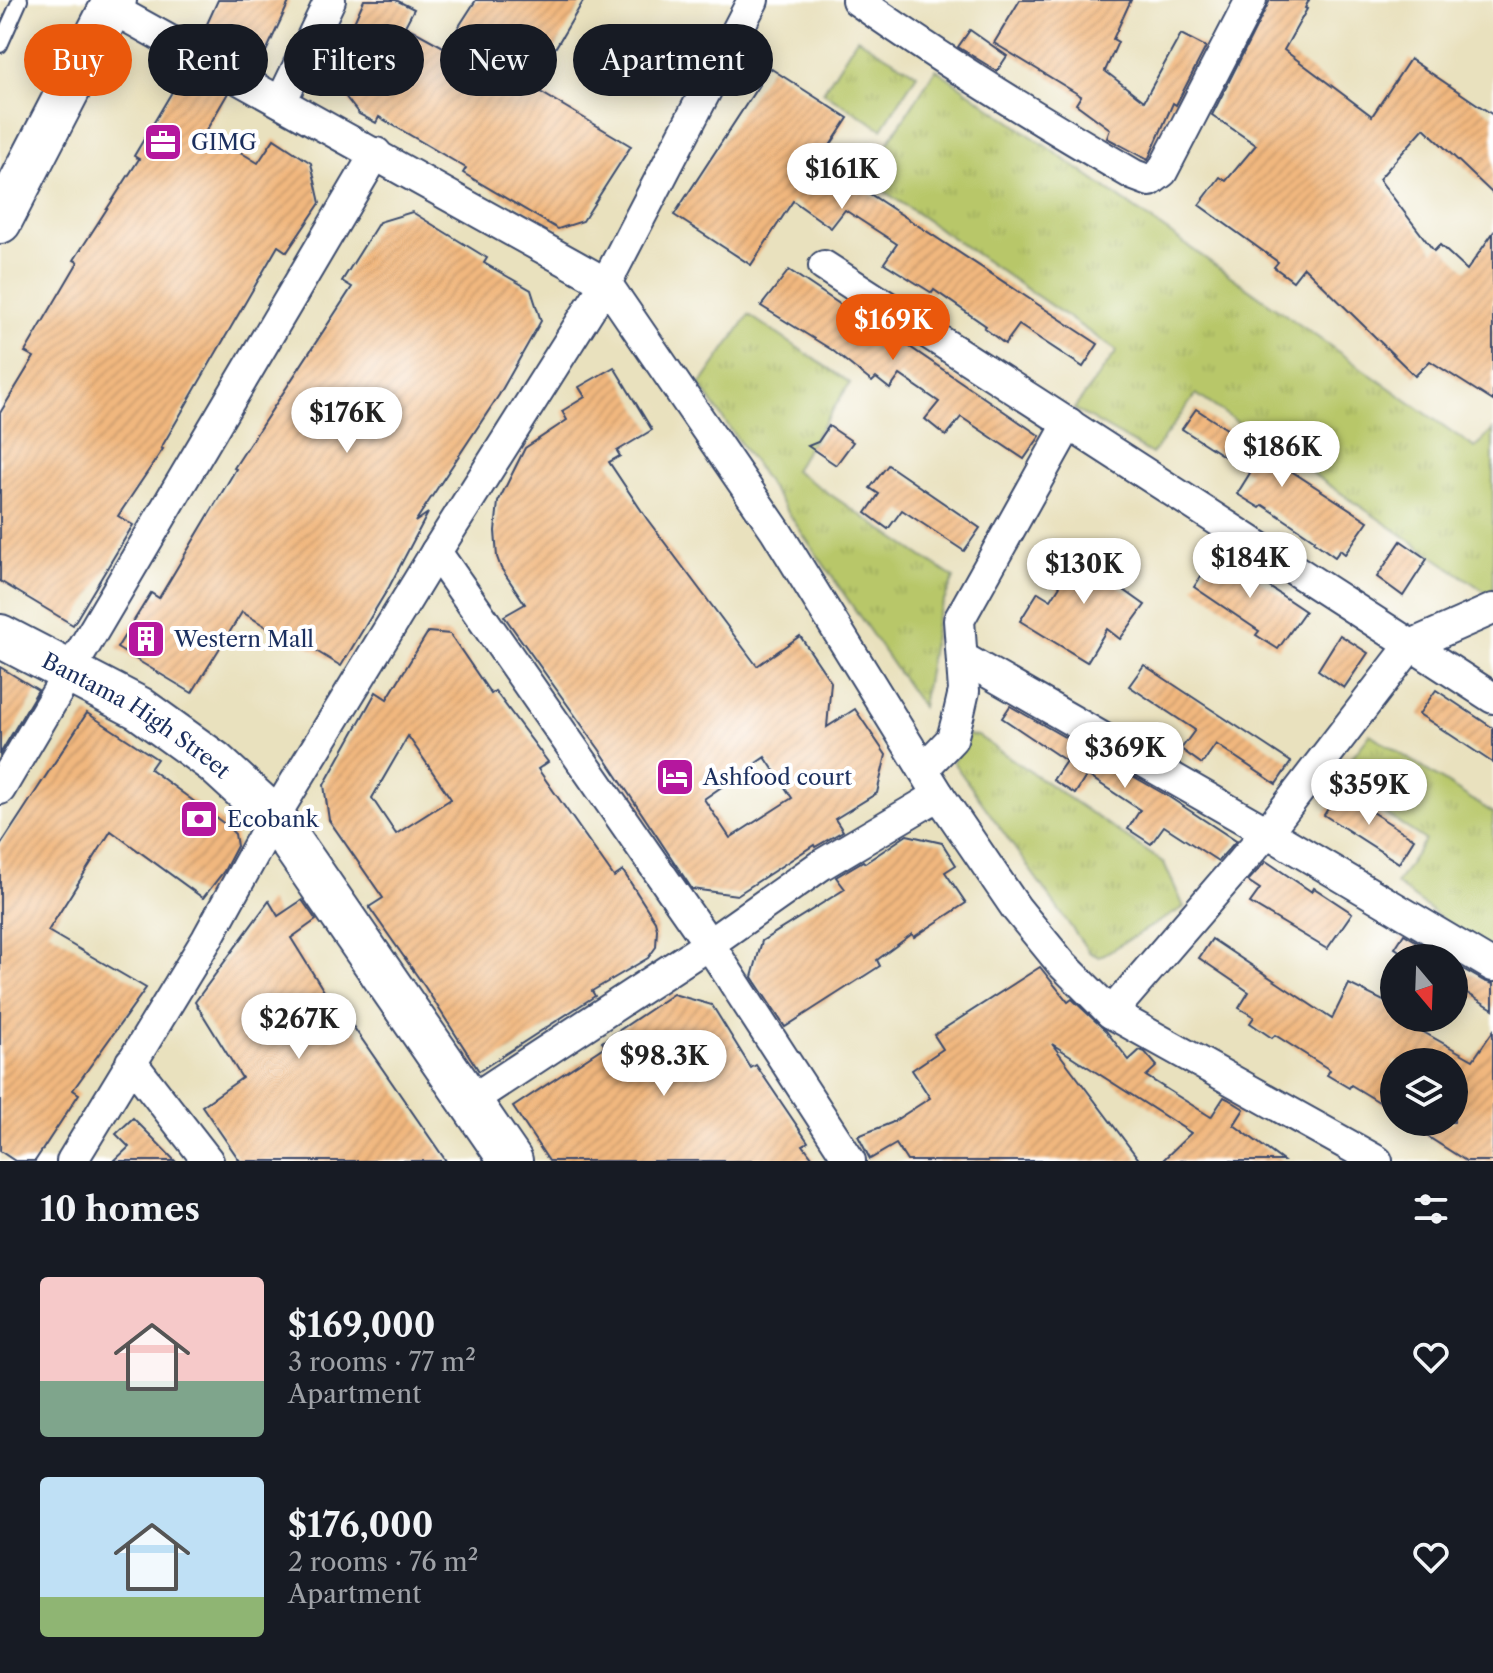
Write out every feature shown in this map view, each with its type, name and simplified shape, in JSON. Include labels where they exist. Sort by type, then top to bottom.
[{"type":"main road","points":[[0,222],[113,4]]},
{"type":"main road","name":"Bantama High Street","points":[[0,636],[71,670],[139,708],[214,762],[274,817],[511,1161]]},
{"type":"street","points":[[281,102],[330,0]]},
{"type":"street","points":[[72,1161],[207,939],[274,817],[606,283],[753,0]]},
{"type":"street","points":[[857,0],[911,39],[1029,113],[1134,175],[1150,181],[1162,172],[1251,0]]},
{"type":"street","points":[[113,4],[281,102],[606,283],[776,531],[939,795],[1016,908],[1061,963],[1111,1013],[1377,1161]]},
{"type":"street","points":[[0,789],[376,153]]},
{"type":"street","points":[[824,266],[1493,698]]},
{"type":"street","points":[[923,769],[952,739],[964,691],[959,620],[1069,423]]},
{"type":"street","points":[[436,552],[709,944],[850,1161]]},
{"type":"street","points":[[1111,1013],[1267,832],[1411,645],[1493,609]]},
{"type":"street","points":[[963,658],[1493,966]]},
{"type":"street","points":[[470,1101],[709,944],[821,865],[939,795]]},
{"type":"street","points":[[131,1062],[208,1161]]},
{"type":"lane","points":[[0,45],[20,0]]},
{"type":"green space","points":[[857,38],[917,74],[882,129],[823,92]]},
{"type":"green space","points":[[936,69],[1475,448],[1493,430],[1493,592],[1490,595],[1196,394],[1152,454],[1074,409],[1117,351],[865,178]]},
{"type":"green space","points":[[749,315],[850,383],[794,470],[954,578],[937,617],[922,707],[700,385]]},
{"type":"green space","points":[[1370,734],[1493,813],[1493,957],[1396,884],[1425,840],[1334,780]]},
{"type":"green space","points":[[967,735],[978,736],[1164,863],[1184,907],[1099,957],[1089,952],[953,762]]},
{"type":"building","points":[[218,0],[290,0],[268,47],[268,24],[207,24]]},
{"type":"building","points":[[364,0],[396,0],[414,9],[406,24],[353,24]]},
{"type":"building","points":[[476,0],[584,0],[557,45],[557,24],[460,24]]},
{"type":"building","points":[[1020,0],[1131,0],[1113,39],[1118,42],[1105,71],[1144,101],[1181,34],[1206,47],[1176,105],[1173,103],[1148,160],[1107,138],[1110,129],[1076,104],[1081,96],[994,43]]},
{"type":"building","points":[[1270,0],[1309,0],[1284,50],[1372,116],[1410,59],[1493,115],[1493,194],[1424,128],[1379,179],[1434,251],[1440,245],[1467,270],[1493,233],[1493,401],[1430,361],[1415,376],[1304,267],[1293,281],[1274,267],[1278,262],[1199,205],[1220,177],[1226,181],[1256,145],[1212,115]]},
{"type":"building","points":[[970,30],[1007,56],[997,71],[958,47]]},
{"type":"building","points":[[424,36],[440,45],[440,96],[547,96],[631,146],[583,221],[558,229],[463,173],[466,168],[379,117],[376,123],[359,114],[345,96],[424,96]]},
{"type":"building","points":[[773,70],[848,118],[820,161],[1098,344],[1083,367],[1019,325],[1005,344],[984,328],[986,326],[934,290],[932,293],[884,263],[897,244],[845,210],[831,228],[793,201],[751,265],[674,215],[752,96],[773,96]]},
{"type":"building","points":[[170,96],[226,96],[206,131],[258,163],[274,139],[311,163],[320,203],[287,252],[278,246],[163,449],[118,516],[133,525],[73,625],[0,581],[0,413],[34,357],[25,352],[78,262],[74,260],[139,159],[134,156]]},
{"type":"building","points":[[412,212],[487,258],[484,263],[531,290],[541,321],[499,395],[415,522],[428,513],[389,587],[341,666],[286,633],[283,637],[242,612],[192,693],[117,648],[151,593],[159,598],[234,468],[352,287],[342,281],[379,222]]},
{"type":"building","points":[[789,270],[883,333],[885,330],[1040,436],[1024,459],[961,417],[946,436],[925,419],[939,402],[900,375],[890,389],[876,378],[872,382],[832,350],[761,306]]},
{"type":"building","points":[[614,367],[652,430],[617,451],[620,456],[609,462],[647,519],[757,666],[800,636],[831,682],[827,727],[855,709],[886,755],[877,793],[835,819],[843,831],[814,845],[737,895],[692,889],[599,749],[504,616],[525,604],[497,557],[495,531],[498,502],[525,448],[567,420],[562,411],[585,397],[579,387]],"holes":[[[765,757],[792,798],[730,838],[704,799]]]},
{"type":"building","points":[[1196,409],[1368,521],[1345,554],[1340,550],[1335,557],[1263,505],[1260,508],[1237,494],[1250,473],[1182,429]]},
{"type":"building","points":[[829,426],[853,442],[836,465],[808,446],[818,442]]},
{"type":"building","points":[[888,465],[980,528],[964,551],[902,510],[888,529],[866,513],[879,494],[870,488]]},
{"type":"building","points":[[1401,541],[1427,559],[1403,596],[1377,577]]},
{"type":"building","points":[[1087,543],[1117,562],[1107,578],[1145,605],[1120,639],[1107,629],[1087,662],[1020,621],[1038,592],[1051,600]]},
{"type":"building","points":[[1217,552],[1305,611],[1278,649],[1256,635],[1259,631],[1194,587]]},
{"type":"building","points":[[428,632],[450,634],[491,694],[495,691],[548,762],[538,769],[614,877],[623,871],[657,929],[656,947],[648,958],[592,991],[595,996],[479,1071],[369,907],[383,898],[329,820],[324,785],[376,692],[387,699]],"holes":[[[408,736],[451,799],[396,834],[372,798]]]},
{"type":"building","points":[[1340,635],[1368,653],[1344,688],[1318,670]]},
{"type":"building","points":[[1144,665],[1291,762],[1276,784],[1216,744],[1202,764],[1181,749],[1195,730],[1129,686]]},
{"type":"building","points":[[0,667],[38,690],[0,754]]},
{"type":"building","points":[[1436,690],[1493,728],[1493,763],[1419,714]]},
{"type":"building","points":[[1010,706],[1166,795],[1236,841],[1218,861],[1164,826],[1151,844],[1128,829],[1140,810],[1087,775],[1075,794],[1053,780],[1066,761],[1002,718]]},
{"type":"building","points":[[87,713],[157,759],[150,769],[226,825],[235,834],[237,846],[224,871],[203,898],[111,831],[48,931],[146,988],[73,1090],[79,1094],[35,1161],[15,1161],[0,1151],[0,846]]},
{"type":"building","points":[[1339,791],[1414,839],[1399,863],[1324,815]]},
{"type":"building","points":[[907,835],[942,843],[956,865],[945,872],[966,903],[914,937],[912,934],[877,960],[880,966],[785,1027],[752,977],[762,941],[845,889],[836,877],[863,861],[865,863]]},
{"type":"building","points":[[1266,861],[1312,892],[1314,888],[1352,913],[1327,949],[1250,903],[1260,889],[1248,881]]},
{"type":"building","points":[[302,900],[316,920],[291,938],[337,1012],[341,1009],[446,1161],[240,1161],[202,1106],[242,1078],[195,1002],[269,901],[278,916]]},
{"type":"building","points":[[1404,934],[1421,944],[1398,944]]},
{"type":"building","points":[[1212,939],[1332,1019],[1349,984],[1380,999],[1380,1032],[1423,1032],[1452,1048],[1380,1048],[1380,1103],[1327,1075],[1330,1070],[1250,1023],[1254,1017],[1239,1008],[1249,992],[1199,958]]},
{"type":"building","points":[[1040,967],[1068,1002],[1072,999],[1106,1031],[1129,1060],[1140,1050],[1145,1052],[1157,1066],[1146,1076],[1211,1117],[1224,1097],[1228,1099],[1244,1109],[1234,1125],[1283,1161],[1162,1161],[1191,1133],[1052,1044],[1140,1161],[907,1161],[896,1144],[870,1159],[858,1136],[891,1123],[930,1098],[912,1070],[943,1049],[934,1035]]},
{"type":"building","points":[[1468,972],[1493,984],[1493,1009],[1468,994]]},
{"type":"building","points":[[673,994],[712,1005],[751,1068],[756,1065],[808,1142],[803,1145],[815,1161],[549,1161],[513,1107],[605,1046],[602,1042]]},
{"type":"building","points":[[1493,1031],[1493,1161],[1466,1161],[1427,1136],[1468,1136],[1468,1057],[1473,1060]]},
{"type":"building","points":[[133,1118],[175,1161],[114,1161],[129,1147],[116,1134]]},
{"type":"place","name":"GIMG","points":[[163,142]]},
{"type":"place","name":"Western Mall","points":[[146,639]]},
{"type":"place","name":"Ashfood court","points":[[675,777]]},
{"type":"place","name":"Ecobank","points":[[199,819]]}]
